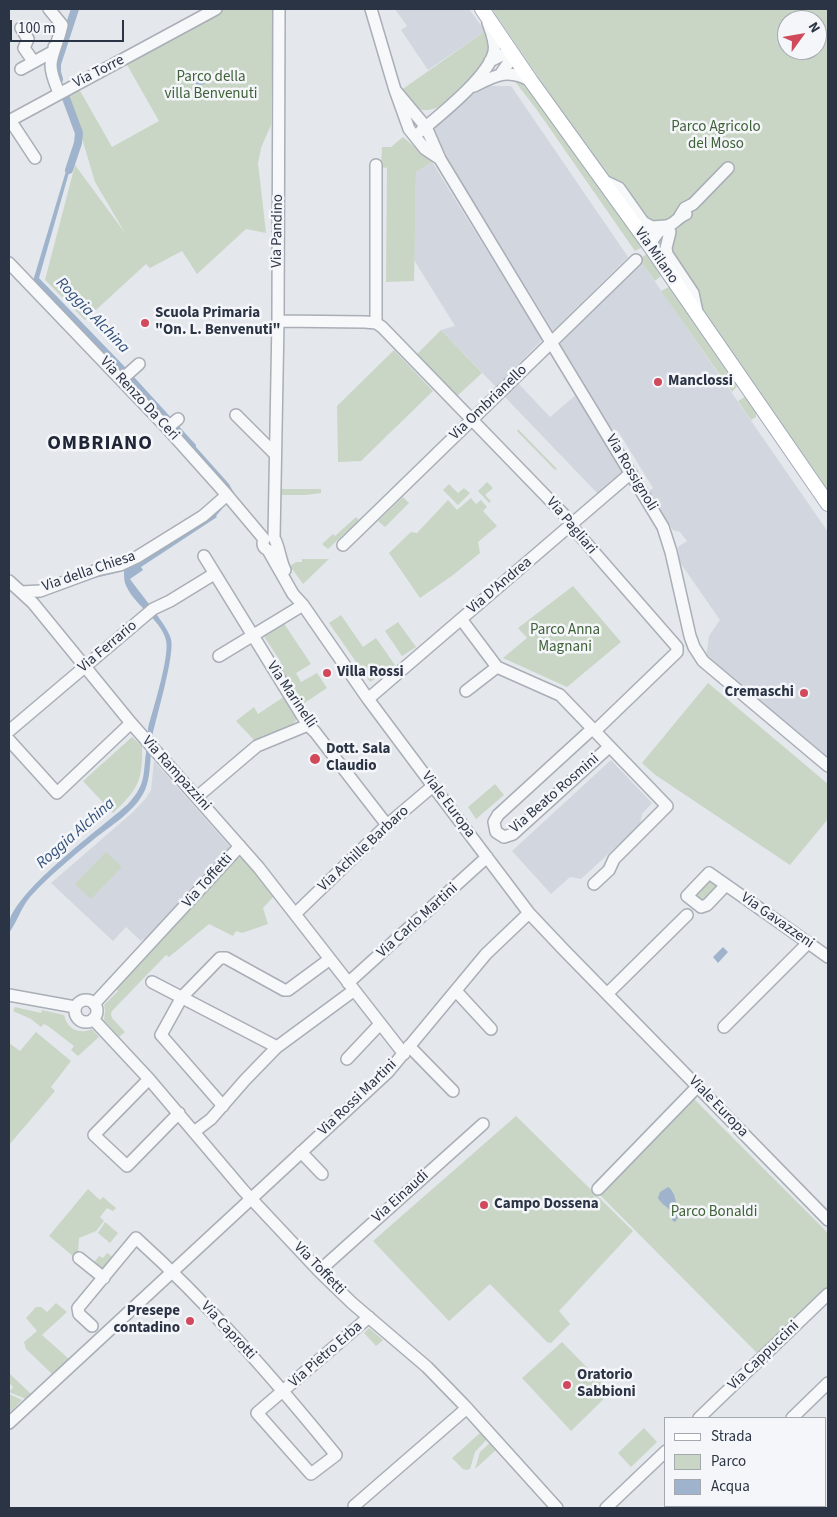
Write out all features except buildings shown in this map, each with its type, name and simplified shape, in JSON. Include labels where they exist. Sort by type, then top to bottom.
[{"type":"main road","name":"Via Milano","points":[[483,10],[531,82],[650,246],[828,504]]},
{"type":"street","points":[[49,9],[62,25],[59,40],[52,56],[51,66],[59,93]]},
{"type":"street","name":"Via Torre","points":[[10,121],[116,64],[204,12],[216,9]]},
{"type":"street","name":"Via Pandino","points":[[271,543],[278,321],[279,9]]},
{"type":"street","name":"Via Rossignoli","points":[[371,9],[403,116],[414,137],[425,150],[440,159]]},
{"type":"street","points":[[470,88],[490,61],[494,51],[492,33],[483,10]]},
{"type":"street","points":[[21,69],[54,51],[60,22]]},
{"type":"street","points":[[21,28],[28,39],[24,48],[33,61]]},
{"type":"street","points":[[490,61],[504,54],[512,53],[509,62],[500,75]]},
{"type":"street","points":[[414,137],[470,88],[490,77],[512,73],[522,76],[531,82]]},
{"type":"street","name":"Via Rossignoli","points":[[395,90],[426,126],[440,159],[631,472],[668,539],[690,636],[702,661],[828,766]]},
{"type":"street","points":[[409,108],[428,114],[440,111],[451,104]]},
{"type":"street","points":[[10,121],[35,158]]},
{"type":"street","points":[[278,321],[376,323],[376,166]]},
{"type":"street","points":[[650,246],[655,235],[689,212],[692,204],[728,168]]},
{"type":"street","points":[[602,180],[620,188],[643,222],[652,227],[672,224]]},
{"type":"street","points":[[672,224],[666,248],[667,254],[693,293],[698,316]]},
{"type":"street","name":"Via Ombrianello","points":[[343,545],[636,260]]},
{"type":"street","name":"Via Renzo Da Ceri","points":[[9,263],[128,373],[167,428],[209,466],[227,494],[271,543]]},
{"type":"street","name":"Via Pagliari","points":[[376,323],[573,524],[574,529],[677,647],[678,652],[594,730]]},
{"type":"street","points":[[236,415],[275,454]]},
{"type":"street","points":[[167,428],[178,418]]},
{"type":"street","name":"Via D'Andrea","points":[[368,699],[631,472]]},
{"type":"street","name":"Via della Chiesa","points":[[21,592],[40,591],[122,570],[138,557],[202,516],[227,494]]},
{"type":"street","name":"Viale Europa","points":[[271,543],[298,591],[303,605],[368,699],[529,913],[828,1216]]},
{"type":"street","name":"Via Marinelli","points":[[204,556],[308,725],[316,732],[387,825]]},
{"type":"street","name":"Via Ferrario","points":[[9,731],[157,606],[170,601],[214,574]]},
{"type":"street","name":"Via Rampazzini","points":[[9,581],[33,603],[131,723],[240,846],[380,1024],[453,1091]]},
{"type":"street","points":[[219,656],[303,605]]},
{"type":"street","points":[[461,619],[496,667],[560,695],[667,806],[614,859],[609,870],[594,884]]},
{"type":"street","points":[[466,691],[496,667]]},
{"type":"street","points":[[9,740],[57,793],[131,723]]},
{"type":"street","points":[[197,797],[257,746],[308,725]]},
{"type":"street","name":"Via Beato Rosmini","points":[[594,730],[498,815],[494,822],[496,832],[504,836],[513,834],[609,747]]},
{"type":"street","name":"Via Achille Barbaro","points":[[295,914],[387,825],[433,786]]},
{"type":"street","name":"Via Toffetti","points":[[94,1004],[240,846]]},
{"type":"street","name":"Via Carlo Martini","points":[[194,1132],[223,1106],[277,1047],[351,987],[487,857]]},
{"type":"street","name":"Via Gavazzeni","points":[[726,885],[828,957]]},
{"type":"street","name":"Via Rossi Martini","points":[[9,1423],[388,1072],[486,954],[529,913]]},
{"type":"street","points":[[607,994],[687,915]]},
{"type":"street","points":[[724,1027],[808,943]]},
{"type":"street","points":[[223,1106],[161,1035],[182,997],[220,958],[226,958],[288,990],[330,959]]},
{"type":"street","points":[[152,982],[277,1047]]},
{"type":"street","points":[[456,991],[491,1029]]},
{"type":"street","points":[[9,995],[75,1007],[82,1000],[89,1000],[97,1010],[93,1019]]},
{"type":"street","name":"Via Toffetti","points":[[75,1007],[75,1014],[79,1020],[86,1022],[93,1019],[149,1079],[252,1198],[319,1271],[369,1318],[428,1367],[557,1508]]},
{"type":"street","points":[[347,1059],[380,1024]]},
{"type":"street","points":[[149,1079],[94,1135],[127,1166],[179,1113]]},
{"type":"street","points":[[598,1189],[698,1086]]},
{"type":"street","name":"Via Einaudi","points":[[319,1271],[483,1124]]},
{"type":"street","points":[[301,1152],[322,1174]]},
{"type":"street","points":[[92,1326],[79,1314],[78,1308],[136,1238],[172,1270]]},
{"type":"street","points":[[79,1258],[104,1278]]},
{"type":"street","name":"Via Caprotti","points":[[172,1270],[284,1392]]},
{"type":"street","name":"Via Cappuccini","points":[[700,1417],[828,1294]]},
{"type":"street","name":"Via Pietro Erba","points":[[284,1392],[336,1456],[311,1474],[257,1413],[369,1318]]},
{"type":"street","points":[[793,1417],[828,1383]]},
{"type":"street","points":[[356,1508],[354,1506],[467,1408]]},
{"type":"street","points":[[606,1508],[664,1452]]},
{"type":"shaded area","points":[[395,9],[469,9],[485,31],[428,70],[401,30],[407,26]]},
{"type":"shaded area","points":[[483,86],[511,86],[628,257],[553,331],[435,138],[434,127]]},
{"type":"shaded area","points":[[432,162],[542,340],[496,387],[441,330],[455,326],[414,260],[416,172]]},
{"type":"shaded area","points":[[642,263],[828,532],[828,761],[706,657],[709,636],[720,620],[679,561],[678,547],[687,541],[680,532],[673,530],[649,491],[653,488],[618,431],[612,429],[559,342]]},
{"type":"shaded area","points":[[518,383],[550,417],[576,395],[624,473],[598,494],[504,396]]},
{"type":"shaded area","points":[[611,760],[652,803],[642,814],[640,825],[581,879],[570,877],[551,894],[512,851]]},
{"type":"shaded area","points":[[154,761],[232,849],[146,941],[143,939],[141,941],[126,927],[113,941],[51,883],[132,813],[146,798],[151,790]]},
{"type":"green space","name":"Parco della villa Benvenuti","points":[[224,9],[273,9],[271,125],[261,148],[258,163],[266,233],[246,229],[197,274],[182,251],[150,268],[146,264],[85,320],[45,280],[75,165],[125,233],[95,182],[76,118],[66,96],[79,89],[112,147],[159,121],[126,63]]},
{"type":"green space","name":"Parco Agricolo del Moso","points":[[492,9],[828,9],[828,490],[603,172]]},
{"type":"green space","points":[[485,31],[490,50],[488,57],[456,94],[434,109],[417,108],[408,102],[400,91]]},
{"type":"green space","points":[[513,79],[519,79],[547,113],[642,247],[635,251],[537,110]]},
{"type":"green space","points":[[403,137],[432,162],[416,172],[414,281],[386,282],[387,168],[381,167],[382,147],[391,147]]},
{"type":"green space","points":[[647,254],[661,276],[655,281],[639,259]]},
{"type":"green space","points":[[669,287],[737,386],[732,392],[661,291]]},
{"type":"green space","points":[[441,330],[482,373],[456,397],[416,355]]},
{"type":"green space","points":[[394,350],[433,391],[361,461],[338,462],[337,406]]},
{"type":"green space","points":[[745,397],[756,412],[756,417],[751,420],[738,401]]},
{"type":"green space","points":[[518,429],[557,469],[555,470],[517,431]]},
{"type":"green space","points":[[487,482],[493,488],[485,495],[491,501],[489,503],[478,491]]},
{"type":"green space","points":[[449,484],[458,493],[464,488],[470,493],[458,505],[443,490]]},
{"type":"green space","points":[[281,489],[321,489],[321,493],[281,495]]},
{"type":"green space","points":[[403,497],[409,503],[385,527],[378,521]]},
{"type":"green space","points":[[471,498],[476,504],[481,500],[487,507],[483,511],[497,526],[478,542],[480,553],[420,598],[389,553],[411,532],[417,533],[448,500],[457,510]]},
{"type":"green space","points":[[356,517],[359,520],[328,549],[322,544],[333,534],[335,536]]},
{"type":"green space","points":[[302,559],[329,559],[303,584],[290,566],[296,562],[302,562]]},
{"type":"green space","name":"Parco Anna Magnani","points":[[573,586],[621,642],[567,687],[503,658],[527,638],[518,628]]},
{"type":"green space","points":[[341,615],[363,647],[376,638],[395,665],[370,682],[329,623]]},
{"type":"green space","points":[[283,622],[311,664],[296,673],[301,682],[317,673],[327,688],[303,704],[276,666],[281,662],[263,635]]},
{"type":"green space","points":[[398,622],[416,647],[402,656],[385,631]]},
{"type":"green space","points":[[708,683],[828,784],[828,819],[790,865],[654,774],[642,763]]},
{"type":"green space","points":[[285,696],[297,718],[290,727],[254,740],[236,721],[254,707],[258,714]]},
{"type":"green space","points":[[132,737],[142,746],[140,776],[128,797],[113,813],[83,781]]},
{"type":"green space","points":[[495,784],[504,795],[476,819],[468,807]]},
{"type":"green space","points":[[106,852],[122,867],[91,899],[75,884]]},
{"type":"green space","points":[[237,857],[242,858],[274,896],[263,908],[268,924],[242,933],[236,931],[233,936],[209,924],[169,957],[166,955],[112,1011],[112,1018],[125,1032],[119,1037],[104,1020],[104,1005],[118,991],[115,988]]},
{"type":"green space","points":[[709,879],[717,886],[703,903],[694,895]]},
{"type":"green space","points":[[15,1007],[41,1013],[42,1010],[64,1015],[68,1024],[74,1030],[87,1031],[92,1029],[99,1037],[78,1056],[71,1050],[74,1046],[48,1026],[44,1024],[41,1027],[31,1019],[13,1011]]},
{"type":"green space","points":[[36,1032],[71,1061],[51,1087],[55,1091],[9,1145],[9,1043],[20,1051]]},
{"type":"green space","name":"Parco Bonaldi","points":[[694,1099],[828,1233],[828,1290],[760,1356],[599,1194]]},
{"type":"green space","name":"Campo Dossena","points":[[516,1116],[633,1231],[559,1311],[570,1324],[551,1343],[547,1342],[490,1284],[449,1321],[373,1241]]},
{"type":"green space","points":[[88,1189],[100,1200],[103,1197],[116,1208],[113,1211],[107,1208],[100,1217],[104,1221],[96,1231],[79,1238],[78,1253],[74,1257],[49,1236]]},
{"type":"green space","points":[[105,1222],[118,1233],[110,1243],[98,1233]]},
{"type":"green space","points":[[117,1252],[119,1254],[104,1273],[92,1265],[99,1256],[103,1258],[107,1253],[113,1257]]},
{"type":"green space","points":[[56,1303],[67,1312],[42,1335],[69,1359],[52,1374],[26,1349],[24,1342],[37,1331],[26,1318],[36,1307],[41,1307],[47,1312]]},
{"type":"green space","points":[[369,1328],[383,1340],[376,1346],[364,1333]]},
{"type":"green space","name":"Oratorio Sabbioni","points":[[562,1342],[611,1392],[571,1431],[522,1378]]},
{"type":"green space","points":[[9,1373],[31,1394],[26,1399],[9,1392],[13,1387],[9,1383]]},
{"type":"green space","points":[[9,1394],[22,1400],[9,1413]]},
{"type":"green space","name":"Oratorio Sabbioni","points":[[644,1428],[657,1442],[631,1467],[618,1453]]},
{"type":"green space","points":[[481,1432],[487,1439],[475,1452],[470,1469],[463,1469],[452,1458]]},
{"type":"green space","points":[[490,1443],[496,1450],[475,1469],[480,1452]]},
{"type":"water","points":[[210,74],[211,80],[197,86],[194,80],[196,77]]},
{"type":"water","points":[[69,161],[72,162],[39,278],[124,366],[196,445],[229,484],[234,493],[232,495],[162,416],[33,281]]},
{"type":"water","points":[[223,501],[226,504],[217,517],[141,567],[143,570],[130,579],[159,618],[171,639],[168,672],[152,737],[148,732],[148,728],[166,658],[166,640],[158,625],[129,591],[125,582],[124,571],[95,578],[37,599],[36,596],[98,573]]},
{"type":"water","name":"Roggia Alchina","points":[[147,747],[151,752],[150,771],[147,785],[141,798],[122,818],[68,860],[37,889],[27,901],[9,933],[9,922],[27,893],[61,860],[128,804],[139,790],[143,777]]},
{"type":"water","points":[[723,947],[728,952],[718,963],[713,957]]},
{"type":"water","points":[[668,1187],[673,1192],[678,1210],[678,1218],[675,1222],[672,1220],[669,1209],[658,1198],[660,1192]]},
{"type":"waterway","name":"Roggia Alchina","points":[[59,79],[57,64],[75,9]]},
{"type":"waterway","name":"Roggia Alchina","points":[[66,98],[79,133],[78,143],[69,170]]},
{"type":"place","name":"Scuola Primaria \"On. L. Benvenuti\"","points":[[145,323]]},
{"type":"place","name":"Manclossi","points":[[658,382]]},
{"type":"place","name":"Villa Rossi","points":[[327,673]]},
{"type":"place","name":"Cremaschi","points":[[804,693]]},
{"type":"place","name":"Dott. Sala Claudio","points":[[315,759]]},
{"type":"place","name":"Campo Dossena","points":[[484,1205]]},
{"type":"place","name":"Presepe contadino","points":[[190,1321]]},
{"type":"place","name":"Oratorio Sabbioni","points":[[567,1385]]},
{"type":"district","name":"OMBRIANO","points":[[100,445]]}]
